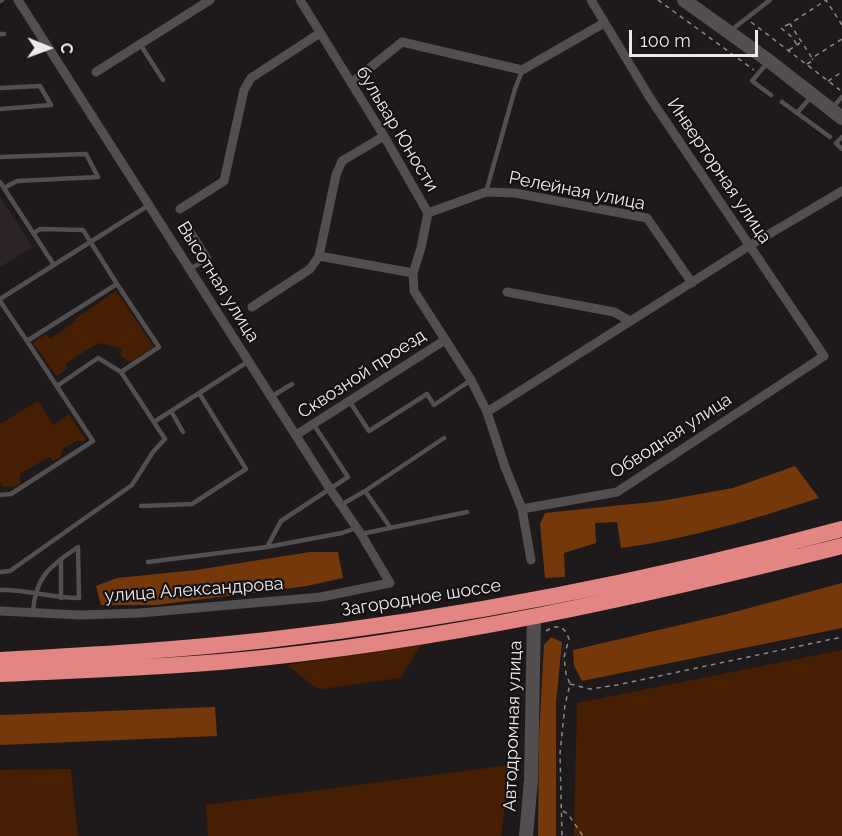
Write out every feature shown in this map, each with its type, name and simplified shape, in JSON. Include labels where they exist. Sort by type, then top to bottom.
[{"type":"highway","name":"Загородное шоссе","points":[[0,660],[158,650],[266,640],[438,617],[673,570],[842,529]]},
{"type":"highway","name":"Загородное шоссе","points":[[0,674],[232,661],[366,644],[534,617],[760,567],[842,546]]},
{"type":"street","name":"Высотная улица","points":[[18,0],[359,531],[390,583]]},
{"type":"street","points":[[96,72],[210,0]]},
{"type":"street","name":"бульвар Юности","points":[[300,0],[384,136],[428,213],[413,273]]},
{"type":"street","name":"Инверторная улица","points":[[591,0],[650,98],[824,356]]},
{"type":"street","points":[[684,0],[769,61],[842,118]]},
{"type":"street","points":[[351,83],[402,42],[522,70],[604,23]]},
{"type":"street","points":[[180,209],[224,181],[244,90],[251,78],[320,33]]},
{"type":"street","points":[[252,307],[310,269],[319,256],[336,175],[342,162],[384,136]]},
{"type":"street","name":"Релейная улица","points":[[428,213],[486,192],[515,193],[647,218],[692,283]]},
{"type":"street","points":[[487,412],[749,246],[842,192]]},
{"type":"street","points":[[319,256],[413,273],[414,291],[471,380],[487,412],[522,509],[531,560]]},
{"type":"street","points":[[507,292],[614,312],[630,321]]},
{"type":"street","name":"Сквозной проезд","points":[[296,435],[445,340]]},
{"type":"street","name":"Обводная улица","points":[[522,509],[617,492],[824,356]]},
{"type":"street","name":"улица Александрова","points":[[0,611],[81,615],[140,613],[321,597],[390,583]]},
{"type":"street","name":"Автодромная улица","points":[[526,836],[531,780],[534,617]]},
{"type":"lane","points":[[728,32],[769,0]]},
{"type":"lane","points":[[140,44],[163,80]]},
{"type":"lane","points":[[769,61],[752,81],[771,95]]},
{"type":"lane","points":[[486,192],[522,70]]},
{"type":"lane","points":[[0,88],[40,86],[51,105],[0,109]]},
{"type":"lane","points":[[797,113],[813,95]]},
{"type":"lane","points":[[831,109],[842,97]]},
{"type":"lane","points":[[782,102],[830,137]]},
{"type":"lane","points":[[842,137],[836,142],[842,149]]},
{"type":"lane","points":[[0,158],[86,154],[98,177],[17,181],[4,188]]},
{"type":"lane","points":[[0,182],[54,265]]},
{"type":"lane","points":[[1,493],[12,494],[93,441],[0,300],[149,205]]},
{"type":"lane","points":[[187,223],[209,258],[190,270]]},
{"type":"lane","points":[[34,233],[40,229],[83,230],[159,347],[121,372]]},
{"type":"lane","points":[[27,342],[117,284]]},
{"type":"lane","points":[[0,572],[10,571],[132,485],[153,452],[165,439],[121,372],[98,358],[57,386]]},
{"type":"lane","points":[[154,422],[249,362]]},
{"type":"lane","points":[[350,402],[369,432],[427,394],[434,405],[471,380]]},
{"type":"lane","points":[[271,397],[292,384]]},
{"type":"lane","points":[[141,506],[192,504],[246,468],[198,393]]},
{"type":"lane","points":[[171,411],[183,432]]},
{"type":"lane","points":[[267,547],[281,521],[348,477],[314,425]]},
{"type":"lane","points":[[341,505],[444,438]]},
{"type":"lane","points":[[364,491],[390,527]]},
{"type":"lane","points":[[148,562],[267,547],[467,512]]},
{"type":"lane","points":[[0,590],[16,589],[34,594],[61,598],[79,598],[78,547],[45,572],[34,594],[33,612]]},
{"type":"lane","points":[[61,558],[61,598]]},
{"type":"path","points":[[658,0],[758,73]]},
{"type":"path","points":[[797,45],[793,38],[781,28],[826,0],[842,25]]},
{"type":"path","points":[[745,18],[842,91]]},
{"type":"path","points":[[790,24],[812,58]]},
{"type":"path","points":[[807,64],[814,60],[812,58],[842,39]]},
{"type":"path","points":[[788,50],[801,42]]},
{"type":"path","points":[[828,81],[842,72]]},
{"type":"path","points":[[533,635],[541,634],[553,627],[561,627],[569,639],[564,657],[570,684],[565,705],[560,753],[562,836]]},
{"type":"path","points":[[570,684],[590,689],[617,685],[842,637]]},
{"type":"path","points":[[562,811],[568,814],[583,836]]},
{"type":"shaded area","points":[[0,197],[33,247],[0,267]]},
{"type":"shaded area","points":[[116,291],[154,347],[130,362],[121,356],[121,348],[98,343],[65,364],[68,368],[57,376],[33,343],[46,334],[50,339]]},
{"type":"shaded area","points":[[38,401],[53,425],[69,414],[86,440],[82,442],[78,440],[61,450],[61,457],[54,461],[49,457],[20,474],[20,483],[13,487],[3,487],[0,482],[0,424]]},
{"type":"shaded area","points":[[795,466],[819,498],[696,534],[621,548],[617,522],[595,523],[596,543],[564,553],[565,577],[545,578],[540,524],[545,513],[661,501],[733,488]]},
{"type":"shaded area","points":[[310,552],[338,552],[343,578],[307,586],[156,605],[101,605],[96,586],[117,578],[196,570]]},
{"type":"shaded area","points":[[842,583],[842,628],[582,681],[574,666],[573,650],[727,614]]},
{"type":"shaded area","points":[[551,637],[562,642],[556,703],[556,836],[538,836],[539,736],[544,645]]},
{"type":"shaded area","points":[[421,645],[400,678],[322,689],[315,687],[287,665]]},
{"type":"shaded area","points":[[842,650],[842,836],[574,836],[577,703]]},
{"type":"shaded area","points":[[215,707],[217,736],[0,745],[0,715]]},
{"type":"shaded area","points":[[510,765],[501,836],[208,836],[206,805]]},
{"type":"shaded area","points":[[71,769],[78,836],[0,836],[0,770]]}]
